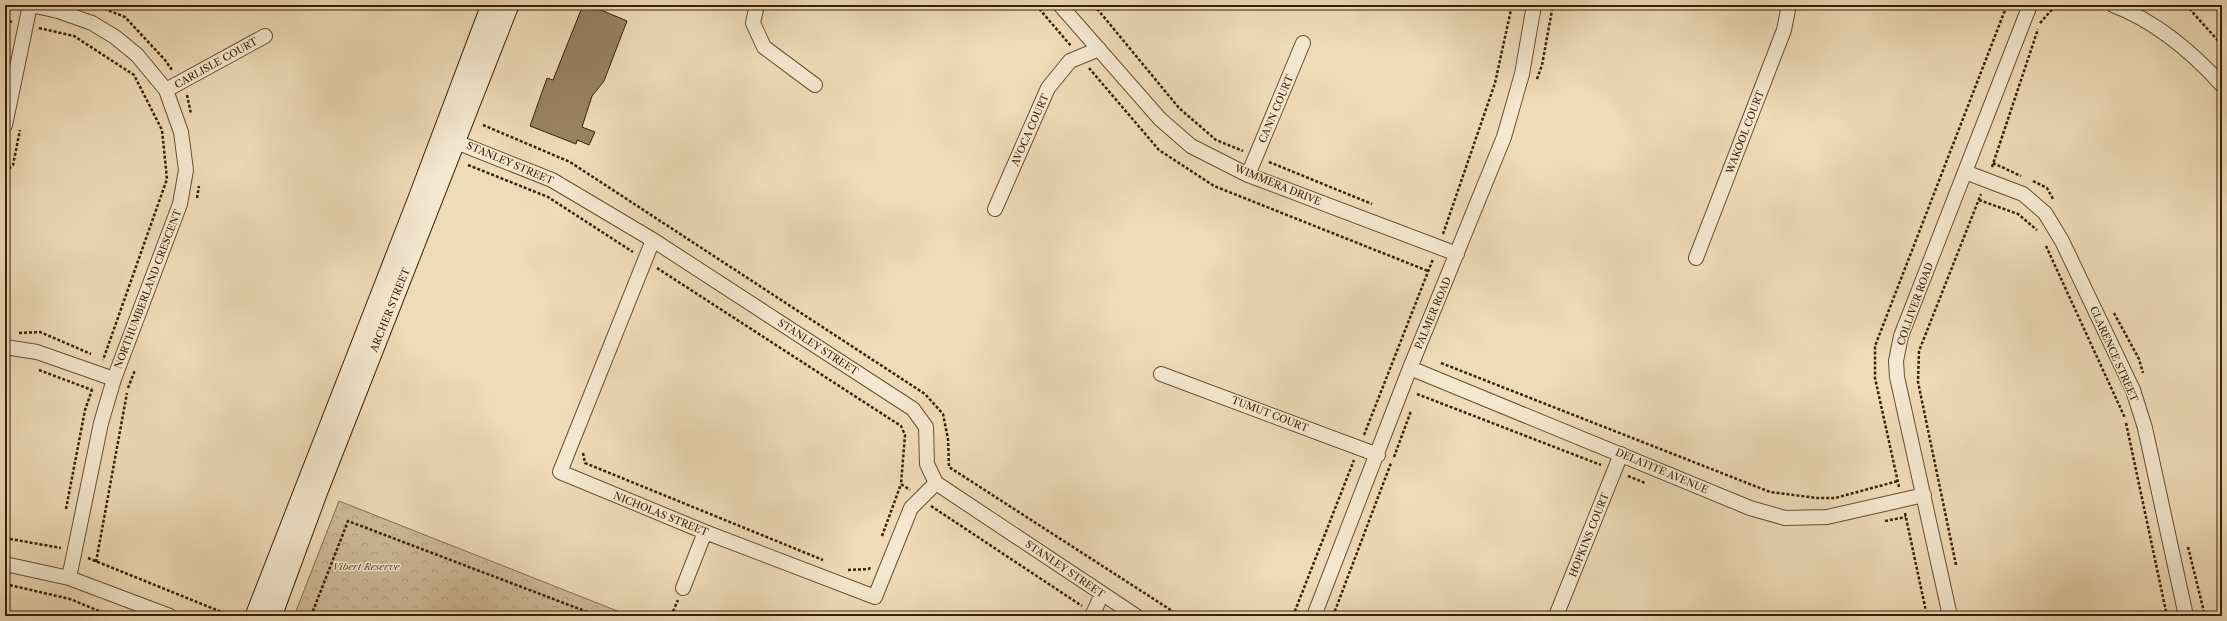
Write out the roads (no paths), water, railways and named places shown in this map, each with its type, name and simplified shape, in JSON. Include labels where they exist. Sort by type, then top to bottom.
[{"type":"main road","name":"ARCHER STREET","points":[[483,50],[490,5]]},
{"type":"main road","name":"ARCHER STREET","points":[[255,616],[292,540],[483,50],[509,5]]},
{"type":"main road","name":"ARCHER STREET","points":[[272,616],[292,540]]},
{"type":"street","points":[[5,125],[31,5]]},
{"type":"street","name":"NORTHUMBERLAND CRESCENT","points":[[31,5],[58,11],[92,23],[115,37],[137,54],[166,90],[181,132],[186,170],[180,204],[114,379],[101,423],[69,578]]},
{"type":"street","points":[[757,5],[753,23],[764,47],[815,85]]},
{"type":"street","name":"WIMMERA DRIVE","points":[[1060,5],[1160,119],[1191,146],[1248,175],[1457,254]]},
{"type":"street","name":"PALMER ROAD","points":[[1314,616],[1378,455],[1410,368],[1504,137],[1522,74],[1534,5]]},
{"type":"street","name":"WAKOOL COURT","points":[[1696,258],[1784,30],[1788,5]]},
{"type":"street","name":"COLLIVER ROAD","points":[[1950,616],[1897,376],[1898,352],[1901,336],[2030,5]]},
{"type":"street","points":[[2114,6],[2167,35],[2222,85]]},
{"type":"street","name":"CARLISLE COURT","points":[[166,90],[265,36]]},
{"type":"street","name":"CANN COURT","points":[[1248,175],[1304,43]]},
{"type":"street","name":"AVOCA COURT","points":[[995,209],[1048,88],[1070,61],[1099,50]]},
{"type":"street","name":"STANLEY STREET","points":[[449,139],[552,180],[653,240],[913,409],[926,427],[927,464],[936,483],[1136,616]]},
{"type":"street","name":"CLARENCE STREET","points":[[1965,172],[2023,194],[2045,213],[2062,241],[2133,390],[2146,428],[2186,616]]},
{"type":"street","name":"NICHOLAS STREET","points":[[653,240],[560,472],[705,532],[875,597],[911,508],[936,483]]},
{"type":"street","points":[[5,347],[37,352],[114,379]]},
{"type":"street","name":"DELATITE AVENUE","points":[[1410,368],[1750,508],[1785,518],[1827,517],[1924,495]]},
{"type":"street","name":"TUMUT COURT","points":[[1161,374],[1378,455]]},
{"type":"street","name":"HOPKINS COURT","points":[[1556,616],[1621,454]]},
{"type":"street","points":[[683,588],[705,532]]},
{"type":"street","points":[[5,564],[69,578],[170,616]]},
{"type":"street","points":[[1093,614],[1102,594]]},
{"type":"park label","name":"Vibert Reserve","points":[[366,566]]}]
